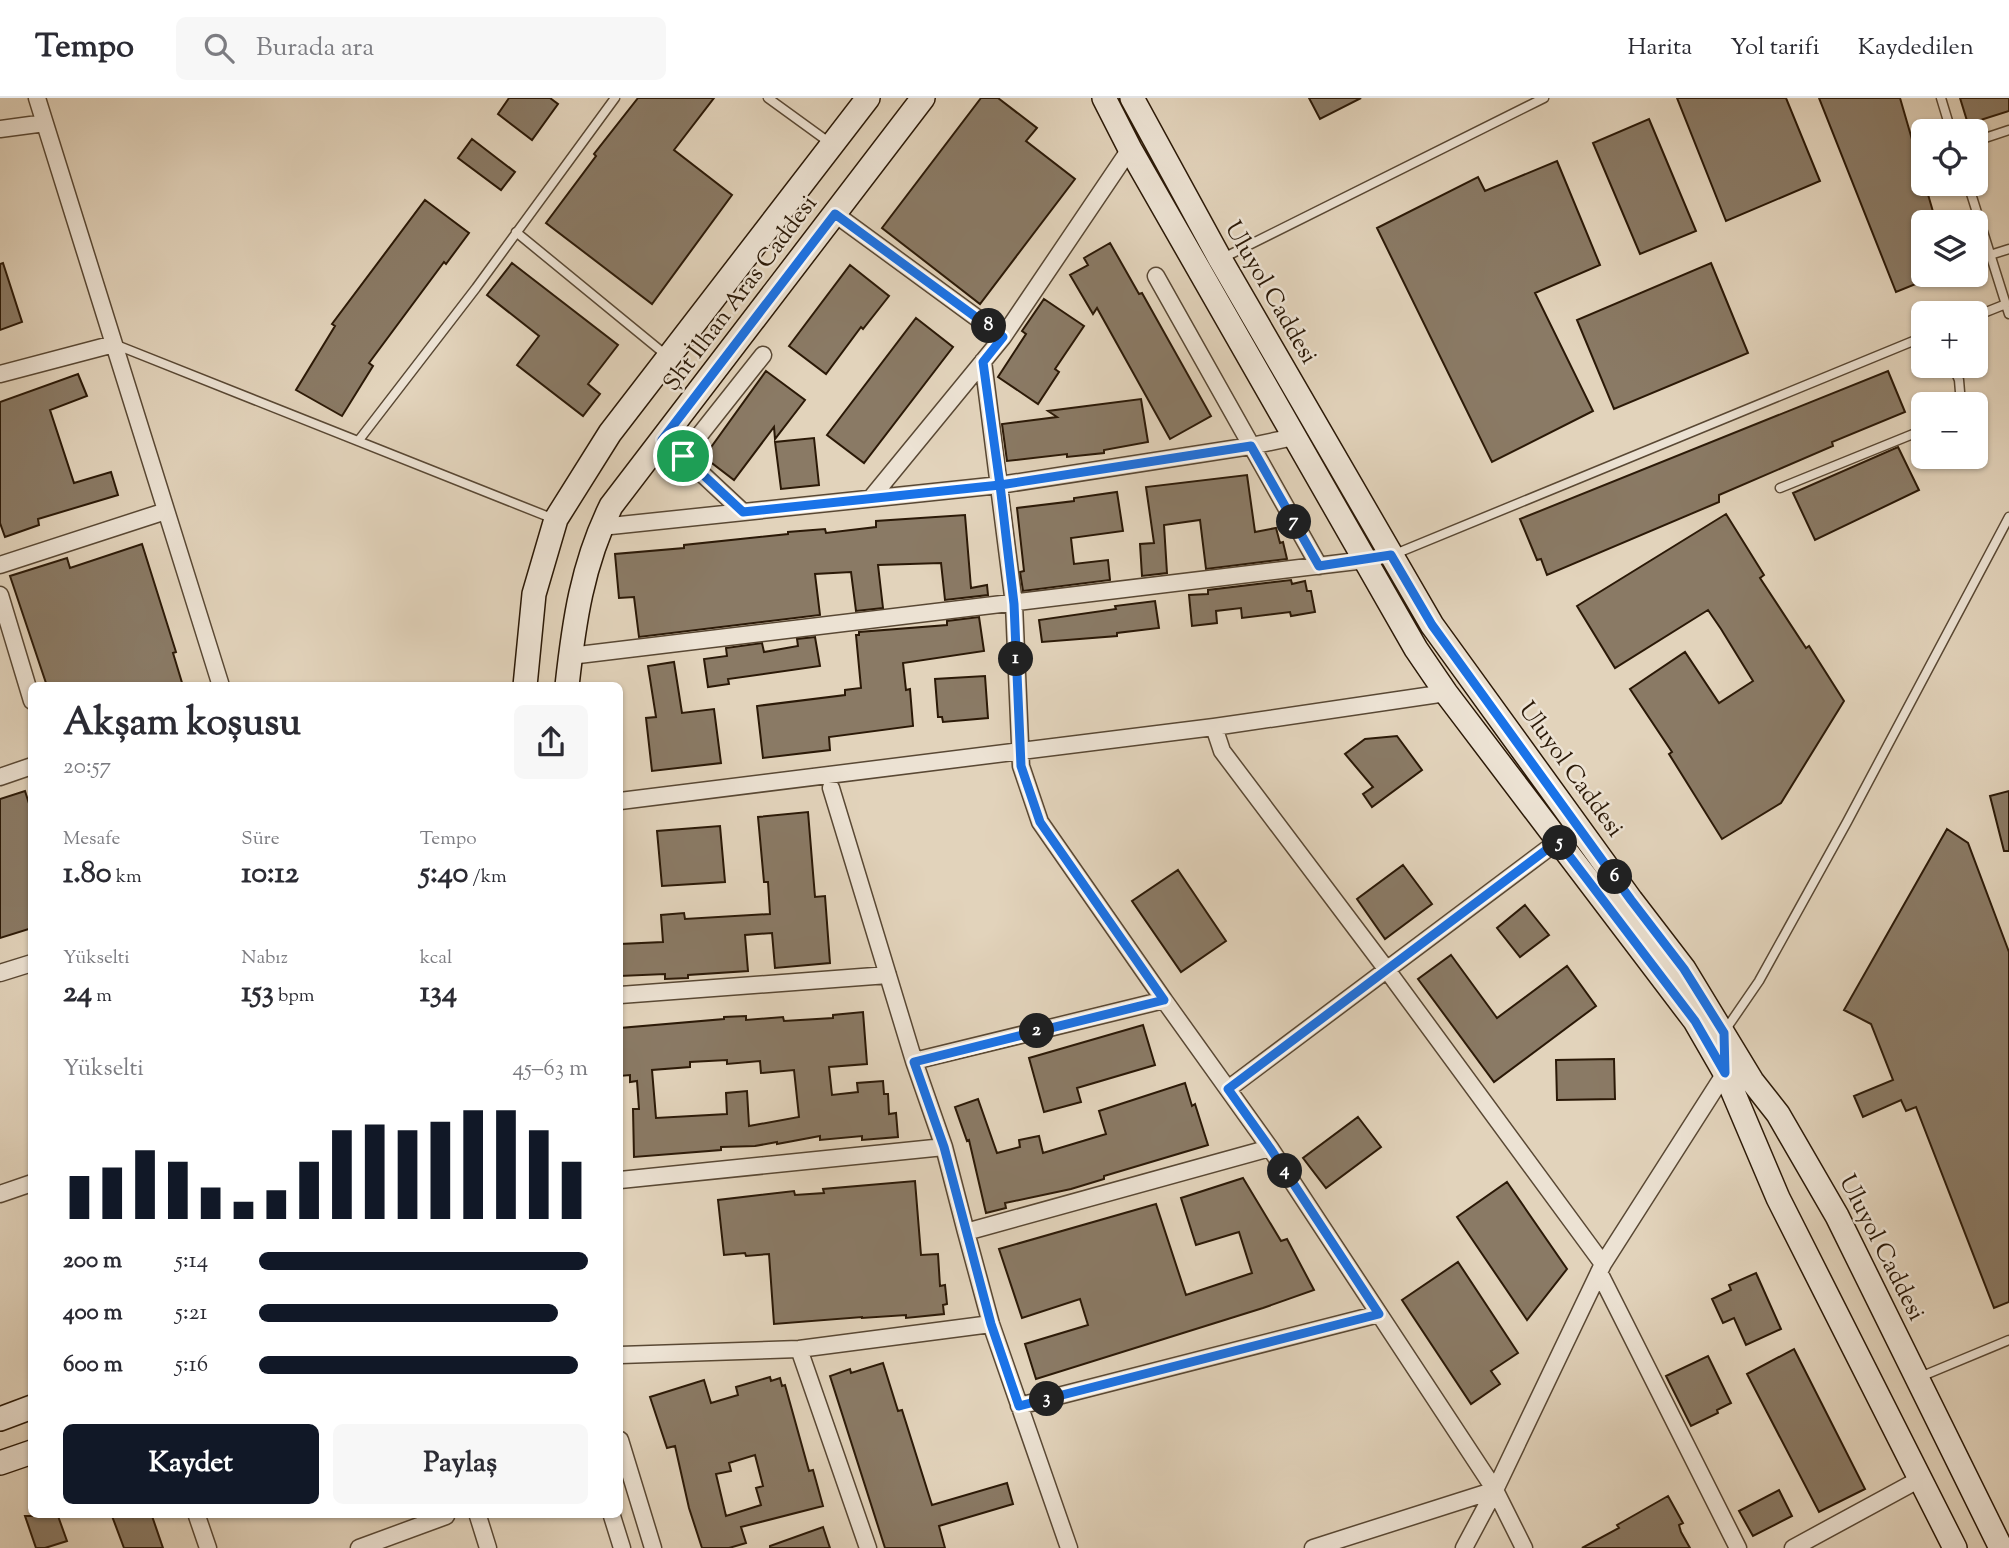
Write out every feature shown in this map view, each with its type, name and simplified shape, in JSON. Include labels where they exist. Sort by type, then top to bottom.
[{"type":"main road","name":"Şht İlhan Aras Caddesi","points":[[525,682],[534,594],[556,519],[610,433],[868,98]]},
{"type":"main road","name":"Şht İlhan Aras Caddesi","points":[[567,682],[585,569],[611,506],[923,98]]},
{"type":"main road","name":"Uluyol Caddesi","points":[[1104,98],[1130,149],[1416,649],[1446,693],[1695,1021],[1725,1073],[1778,1198],[1955,1548]]},
{"type":"main road","name":"Uluyol Caddesi","points":[[1132,98],[1220,259],[1432,625],[1684,969],[1752,1081],[1778,1114],[1837,1216],[2001,1548]]},
{"type":"main road","points":[[0,1419],[28,1408]]},
{"type":"main road","points":[[0,1463],[28,1453]]},
{"type":"street","points":[[37,98],[220,682]]},
{"type":"street","points":[[0,129],[45,123]]},
{"type":"street","points":[[871,498],[1003,337],[1130,149]]},
{"type":"street","points":[[835,214],[1003,337]]},
{"type":"street","points":[[1156,276],[1319,566]]},
{"type":"street","points":[[0,374],[114,344]]},
{"type":"street","points":[[683,456],[763,355]]},
{"type":"street","points":[[983,362],[1014,604],[1021,766],[1040,822],[1270,1148],[1495,1490],[1524,1548]]},
{"type":"street","points":[[601,527],[1000,485],[1294,437]]},
{"type":"street","points":[[662,440],[743,512]]},
{"type":"street","points":[[0,565],[166,511]]},
{"type":"street","points":[[570,656],[1014,604],[1391,555]]},
{"type":"street","points":[[0,595],[28,688]]},
{"type":"street","points":[[623,801],[1214,727],[1446,693]]},
{"type":"street","points":[[1214,727],[1222,751],[1387,970],[1601,1268],[1738,1548]]},
{"type":"street","points":[[0,777],[28,767]]},
{"type":"street","points":[[831,788],[914,1062],[944,1147],[991,1324],[1069,1548]]},
{"type":"street","points":[[1228,1089],[1558,841]]},
{"type":"street","points":[[0,973],[28,964]]},
{"type":"street","points":[[623,995],[888,975]]},
{"type":"street","points":[[914,1062],[1164,1000]]},
{"type":"street","points":[[1464,1548],[1495,1490],[1601,1268],[1725,1073],[1724,1033]]},
{"type":"street","points":[[623,1180],[944,1147]]},
{"type":"street","points":[[966,1232],[1270,1148]]},
{"type":"street","points":[[0,1194],[28,1184]]},
{"type":"street","points":[[1019,1406],[1379,1314]]},
{"type":"street","points":[[623,1355],[799,1349],[991,1324]]},
{"type":"street","points":[[799,1349],[868,1548]]},
{"type":"street","points":[[623,1450],[653,1548]]},
{"type":"street","points":[[1793,1548],[1920,1479]]},
{"type":"street","points":[[1313,1548],[1495,1490]]},
{"type":"street","points":[[198,1518],[208,1548]]},
{"type":"street","points":[[359,1548],[441,1518]]},
{"type":"street","points":[[479,1518],[488,1548]]},
{"type":"street","points":[[613,1518],[622,1548]]},
{"type":"lane","points":[[359,440],[615,98]]},
{"type":"lane","points":[[768,98],[832,144]]},
{"type":"lane","points":[[1220,259],[1544,98]]},
{"type":"lane","points":[[1941,98],[1947,119]]},
{"type":"lane","points":[[1988,137],[2009,130]]},
{"type":"lane","points":[[1972,196],[2009,314]]},
{"type":"lane","points":[[516,232],[668,357]]},
{"type":"lane","points":[[1990,255],[2009,249]]},
{"type":"lane","points":[[1988,311],[2006,304]]},
{"type":"lane","points":[[1391,555],[1911,342]]},
{"type":"lane","points":[[114,344],[556,519]]},
{"type":"lane","points":[[1780,488],[1911,435]]},
{"type":"lane","points":[[1724,1033],[1759,981],[2009,517]]},
{"type":"lane","points":[[1917,1378],[2009,1340]]},
{"type":"building","points":[[509,98],[550,98],[558,104],[532,140],[498,114]]},
{"type":"building","points":[[638,98],[714,98],[674,150],[732,195],[652,304],[546,223],[596,156],[594,154]]},
{"type":"building","points":[[981,98],[998,98],[1037,128],[1026,141],[1075,179],[980,304],[882,228]]},
{"type":"building","points":[[1309,98],[1361,98],[1320,119]]},
{"type":"building","points":[[1677,98],[1786,98],[1820,181],[1726,221]]},
{"type":"building","points":[[1819,98],[1900,98],[1911,136],[1911,196],[1928,196],[1933,210],[1911,210],[1911,286],[1896,292]]},
{"type":"building","points":[[1960,98],[2009,98],[2009,111],[1984,119],[1966,119]]},
{"type":"building","points":[[1649,119],[1696,231],[1640,254],[1593,143]]},
{"type":"building","points":[[472,139],[515,172],[501,190],[458,158]]},
{"type":"building","points":[[1557,161],[1600,265],[1535,293],[1593,411],[1492,462],[1377,228],[1478,177],[1485,191]]},
{"type":"building","points":[[425,200],[469,233],[446,264],[444,262],[369,363],[373,366],[342,416],[296,390],[335,326],[332,324]]},
{"type":"building","points":[[1110,243],[1139,294],[1142,293],[1211,416],[1170,439],[1097,308],[1093,314],[1070,275],[1088,265],[1084,258]]},
{"type":"building","points":[[3,263],[22,322],[0,330],[0,264]]},
{"type":"building","points":[[512,263],[618,345],[588,384],[600,394],[583,416],[517,365],[539,336],[487,295]]},
{"type":"building","points":[[1711,263],[1748,353],[1614,409],[1577,320]]},
{"type":"building","points":[[850,265],[889,296],[863,329],[861,327],[826,374],[789,346]]},
{"type":"building","points":[[1044,299],[1084,326],[1055,369],[1059,372],[1038,404],[998,377],[1026,334],[1022,331]]},
{"type":"building","points":[[916,318],[953,347],[864,463],[827,435]]},
{"type":"building","points":[[766,371],[805,400],[775,439],[774,427],[734,480],[704,457]]},
{"type":"building","points":[[1888,371],[1905,412],[1832,442],[1833,446],[1719,495],[1719,502],[1547,575],[1541,559],[1537,560],[1520,519]]},
{"type":"building","points":[[78,374],[87,396],[50,410],[74,483],[111,472],[118,495],[38,519],[39,525],[5,537],[0,523],[0,402]]},
{"type":"building","points":[[1141,399],[1148,442],[1104,450],[1104,453],[1007,461],[1002,424],[1057,417],[1048,411]]},
{"type":"building","points":[[814,438],[819,485],[781,489],[775,442]]},
{"type":"building","points":[[1898,447],[1919,490],[1815,540],[1793,493]]},
{"type":"building","points":[[1247,475],[1255,532],[1276,528],[1287,559],[1206,569],[1200,520],[1164,525],[1167,573],[1142,576],[1140,544],[1154,543],[1146,487]]},
{"type":"building","points":[[1117,492],[1123,531],[1071,538],[1074,564],[1108,560],[1110,580],[1023,591],[1020,572],[1024,571],[1017,508]]},
{"type":"building","points":[[1726,514],[1764,575],[1760,578],[1806,648],[1809,646],[1844,701],[1781,803],[1722,839],[1669,754],[1672,752],[1630,689],[1685,652],[1719,703],[1753,681],[1721,629],[1708,610],[1615,668],[1577,606]]},
{"type":"building","points":[[965,515],[971,588],[987,585],[988,595],[945,600],[941,563],[878,565],[883,608],[856,611],[851,572],[815,574],[820,615],[639,637],[634,597],[619,598],[615,554],[684,548],[684,545],[788,532],[825,529],[826,533],[876,527],[876,521]]},
{"type":"building","points":[[142,544],[176,652],[173,653],[182,682],[46,682],[10,576],[67,558],[70,568]]},
{"type":"building","points":[[1291,580],[1292,584],[1305,581],[1307,591],[1311,591],[1315,612],[1242,618],[1241,608],[1216,611],[1217,623],[1192,626],[1189,595],[1208,594],[1208,590]]},
{"type":"building","points":[[1155,601],[1159,628],[1117,633],[1117,636],[1042,642],[1039,620]]},
{"type":"building","points":[[979,617],[984,651],[903,663],[906,690],[910,689],[913,726],[829,737],[830,750],[763,758],[757,706],[845,695],[845,690],[861,688],[856,635],[859,635],[859,632],[947,625],[947,621]]},
{"type":"building","points":[[815,637],[820,666],[728,679],[729,684],[708,687],[704,659],[727,656],[726,648],[762,643],[764,652],[798,646],[797,639]]},
{"type":"building","points":[[674,662],[682,713],[714,709],[721,763],[652,771],[646,718],[656,717],[648,666]]},
{"type":"building","points":[[985,676],[988,718],[943,722],[942,717],[938,717],[935,679]]},
{"type":"building","points":[[1397,736],[1422,770],[1372,807],[1363,794],[1373,787],[1345,754],[1365,739]]},
{"type":"building","points":[[25,791],[28,800],[28,929],[0,938],[0,799]]},
{"type":"building","points":[[2009,791],[2009,851],[2004,851],[1990,796]]},
{"type":"building","points":[[808,812],[815,897],[825,896],[830,963],[775,968],[772,933],[745,935],[748,971],[665,979],[665,974],[623,976],[623,944],[663,942],[661,915],[684,913],[685,919],[770,914],[758,817]]},
{"type":"building","points":[[720,826],[725,882],[662,886],[657,831]]},
{"type":"building","points":[[1947,829],[1968,843],[2009,952],[2009,1302],[1994,1308],[1916,1107],[1906,1111],[1901,1100],[1863,1117],[1854,1096],[1893,1080],[1871,1024],[1844,1010]]},
{"type":"building","points":[[1403,865],[1432,904],[1385,939],[1357,899]]},
{"type":"building","points":[[1178,870],[1226,941],[1181,972],[1132,901]]},
{"type":"building","points":[[1525,905],[1549,935],[1520,957],[1497,928]]},
{"type":"building","points":[[1451,955],[1497,1018],[1567,966],[1596,1006],[1494,1082],[1418,979]]},
{"type":"building","points":[[863,1012],[867,1064],[829,1067],[832,1095],[858,1092],[857,1083],[883,1081],[884,1094],[888,1094],[889,1114],[896,1113],[898,1137],[862,1140],[862,1136],[820,1140],[820,1136],[777,1144],[634,1157],[633,1109],[639,1109],[637,1081],[630,1082],[630,1075],[623,1076],[623,1028],[724,1017],[746,1016],[746,1020],[783,1017],[784,1021],[833,1018],[833,1015]],"holes":[[[727,1060],[727,1064],[760,1061],[761,1073],[794,1070],[799,1117],[749,1126],[747,1091],[726,1093],[727,1114],[656,1118],[652,1070],[690,1067],[690,1062]]]},
{"type":"building","points":[[1143,1025],[1155,1065],[1077,1088],[1081,1102],[1044,1112],[1029,1058]]},
{"type":"building","points":[[1614,1059],[1615,1099],[1557,1100],[1556,1060]]},
{"type":"building","points":[[1185,1083],[1208,1145],[1104,1176],[1104,1179],[1071,1189],[1005,1203],[1006,1208],[986,1213],[969,1140],[967,1141],[955,1107],[978,1099],[997,1153],[1020,1147],[1019,1140],[1039,1136],[1043,1153],[1106,1134],[1099,1111]]},
{"type":"building","points":[[1358,1117],[1381,1147],[1326,1188],[1303,1158]]},
{"type":"building","points":[[1243,1178],[1281,1241],[1287,1239],[1314,1290],[1036,1379],[1025,1344],[1088,1325],[1080,1299],[1022,1318],[999,1249],[1156,1204],[1186,1295],[1252,1273],[1239,1232],[1196,1245],[1181,1198]]},
{"type":"building","points":[[915,1181],[921,1255],[938,1254],[940,1286],[945,1285],[947,1304],[943,1305],[944,1314],[774,1324],[769,1254],[724,1255],[718,1200],[794,1191],[795,1195],[824,1193],[823,1189]]},
{"type":"building","points":[[1507,1182],[1567,1269],[1527,1320],[1457,1217]]},
{"type":"building","points":[[1458,1262],[1518,1353],[1491,1371],[1500,1384],[1471,1404],[1402,1300]]},
{"type":"building","points":[[1756,1273],[1781,1329],[1746,1345],[1734,1318],[1723,1323],[1712,1299],[1731,1290],[1729,1285]]},
{"type":"building","points":[[1794,1349],[1865,1489],[1819,1512],[1747,1374]]},
{"type":"building","points":[[1708,1356],[1731,1403],[1717,1410],[1718,1413],[1691,1426],[1666,1376]]},
{"type":"building","points":[[883,1363],[898,1411],[902,1410],[932,1505],[1007,1483],[1013,1504],[939,1526],[945,1548],[885,1548],[830,1376]]},
{"type":"building","points":[[770,1377],[771,1381],[780,1378],[782,1386],[785,1385],[809,1471],[813,1470],[823,1506],[741,1527],[746,1543],[729,1548],[702,1548],[689,1508],[675,1446],[667,1448],[650,1397],[704,1380],[711,1403],[738,1395],[736,1387]],"holes":[[[755,1455],[763,1486],[756,1488],[761,1505],[726,1516],[716,1474],[731,1471],[729,1463]]]},
{"type":"building","points":[[1779,1490],[1792,1516],[1753,1536],[1739,1511]]},
{"type":"building","points":[[1668,1496],[1683,1523],[1679,1525],[1690,1548],[1582,1548],[1619,1528],[1617,1525]]},
{"type":"building","points":[[25,1516],[59,1518],[67,1541],[36,1548]]},
{"type":"building","points":[[113,1518],[153,1518],[163,1548],[124,1548]]},
{"type":"building","points":[[823,1527],[830,1548],[770,1548],[770,1546]]},
{"type":"route","points":[[683,456],[662,440],[835,214],[1003,337],[983,362],[1000,485],[1251,446],[1319,566],[1391,555],[1432,625],[1684,969],[1724,1033],[1725,1073],[1695,1021],[1558,841],[1228,1089],[1379,1314],[1019,1406],[991,1324],[944,1147],[914,1062],[1164,1000],[1040,822],[1021,766],[1014,604],[1000,485],[743,512],[683,456]]}]
